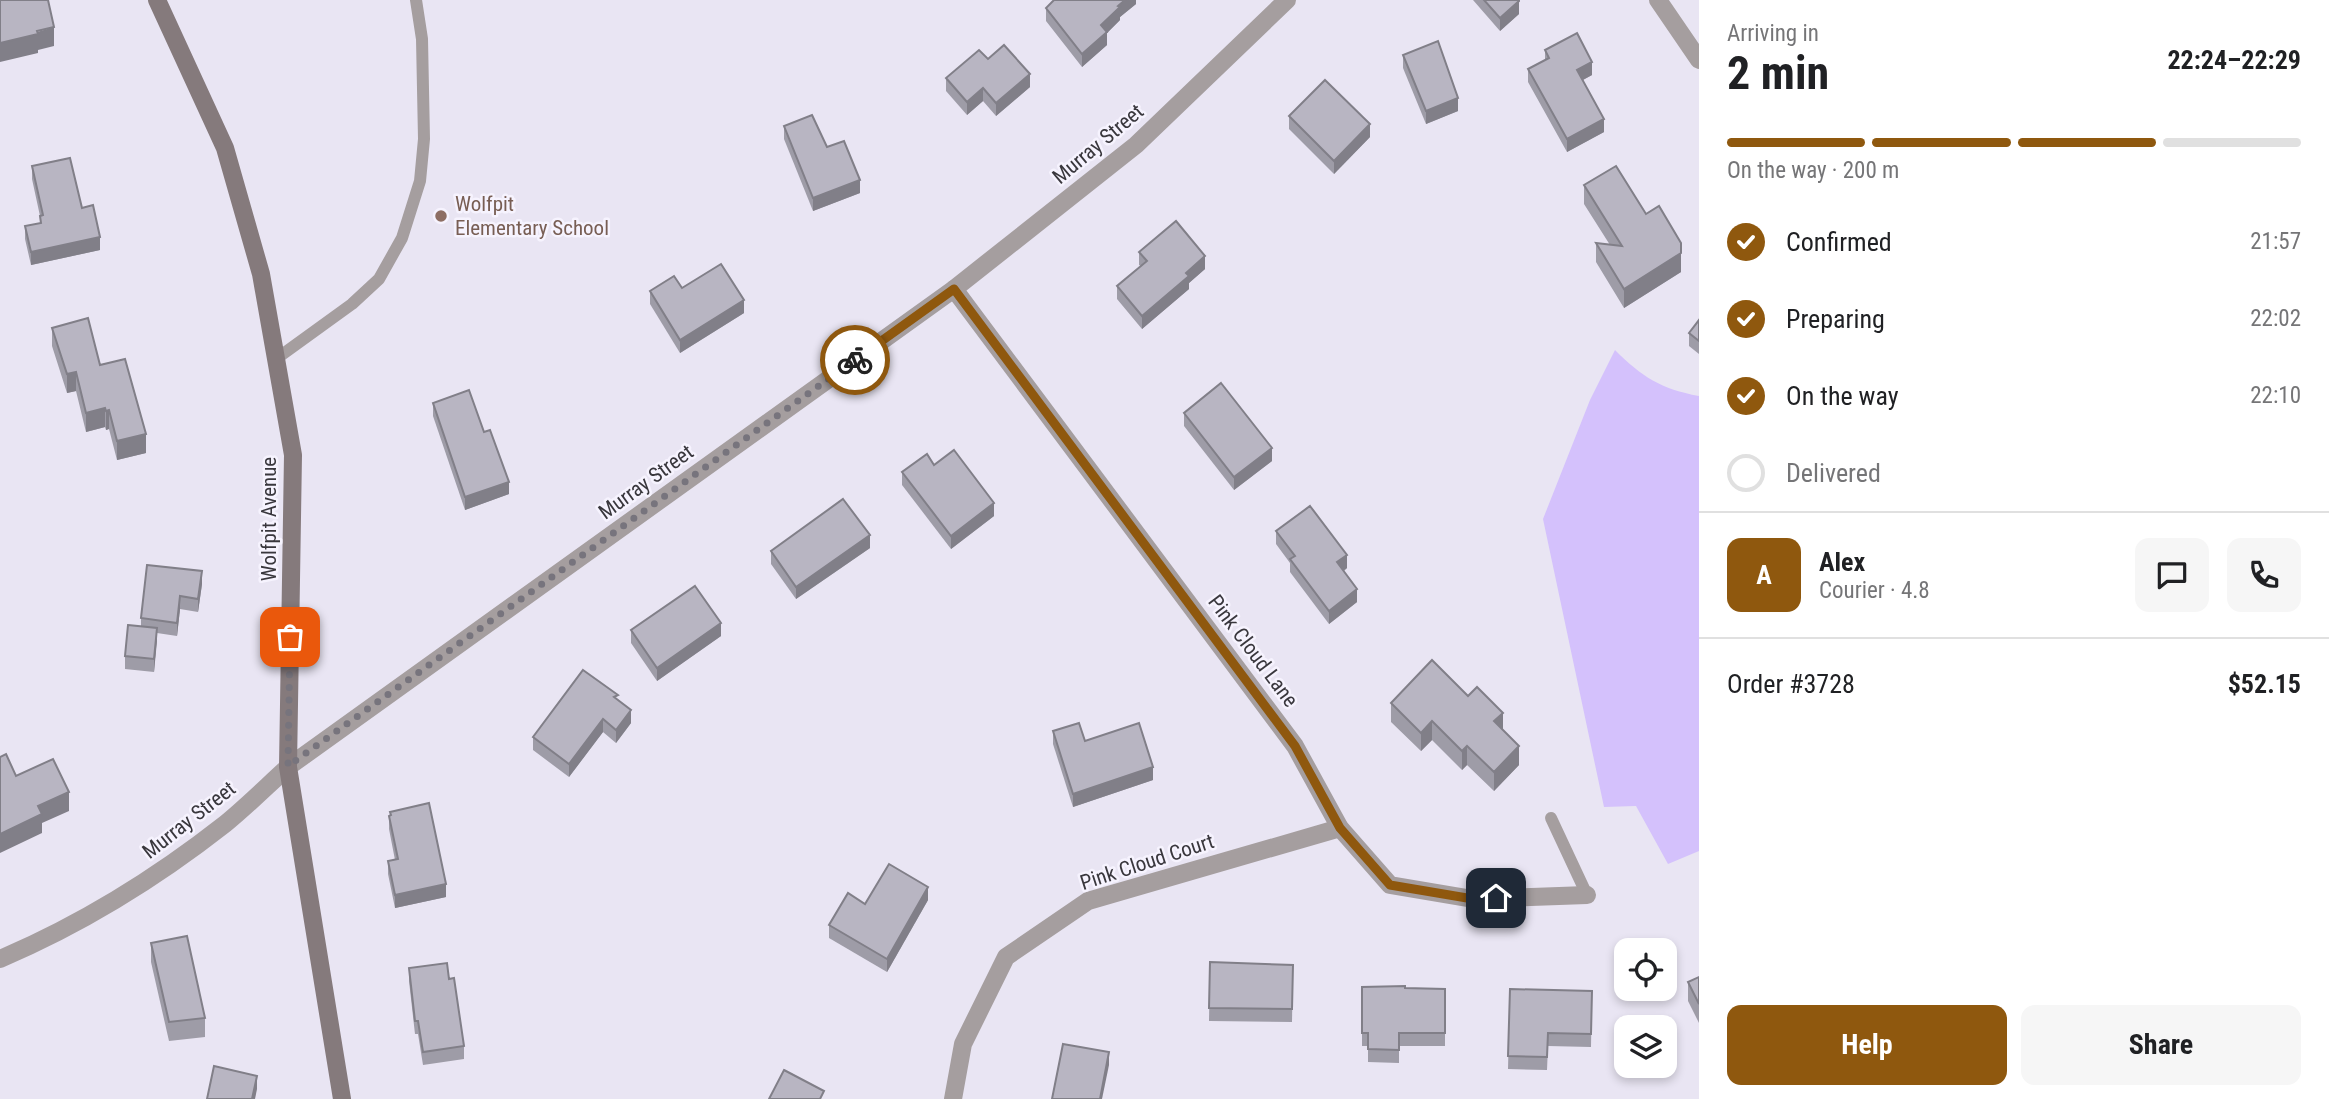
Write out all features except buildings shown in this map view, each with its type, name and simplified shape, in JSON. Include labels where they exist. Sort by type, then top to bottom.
[{"type":"street","name":"Wolfpit Avenue","points":[[157,0],[225,148],[261,274],[293,455],[288,766],[342,1099]]},
{"type":"street","name":"Murray Street","points":[[0,958],[50,938],[119,900],[227,822],[288,766],[954,289],[1136,145],[1287,0]]},
{"type":"street","points":[[1658,0],[1699,60]]},
{"type":"street","name":"Pink Cloud Lane","points":[[954,289],[1295,746],[1340,828],[1390,885],[1473,899],[1587,895]]},
{"type":"street","name":"Pink Cloud Court","points":[[953,1099],[963,1044],[1006,957],[1088,901],[1340,828]]},
{"type":"lane","points":[[276,359],[352,304],[379,279],[401,238],[420,181],[424,139],[422,39],[416,0]]},
{"type":"lane","points":[[1551,818],[1587,895]]},
{"type":"shaded area","points":[[1615,350],[1634,368],[1653,380],[1674,390],[1699,396],[1699,851],[1668,864],[1636,806],[1604,807],[1543,519],[1590,400]]},
{"type":"way so far","points":[[290,637],[288,766],[855,360]]},
{"type":"place","name":"Wolfpit Elementary School","points":[[441,216]]},
{"type":"route","points":[[855,360],[954,289],[1295,746],[1340,828],[1362,855],[1390,885],[1473,899],[1496,898]]}]
